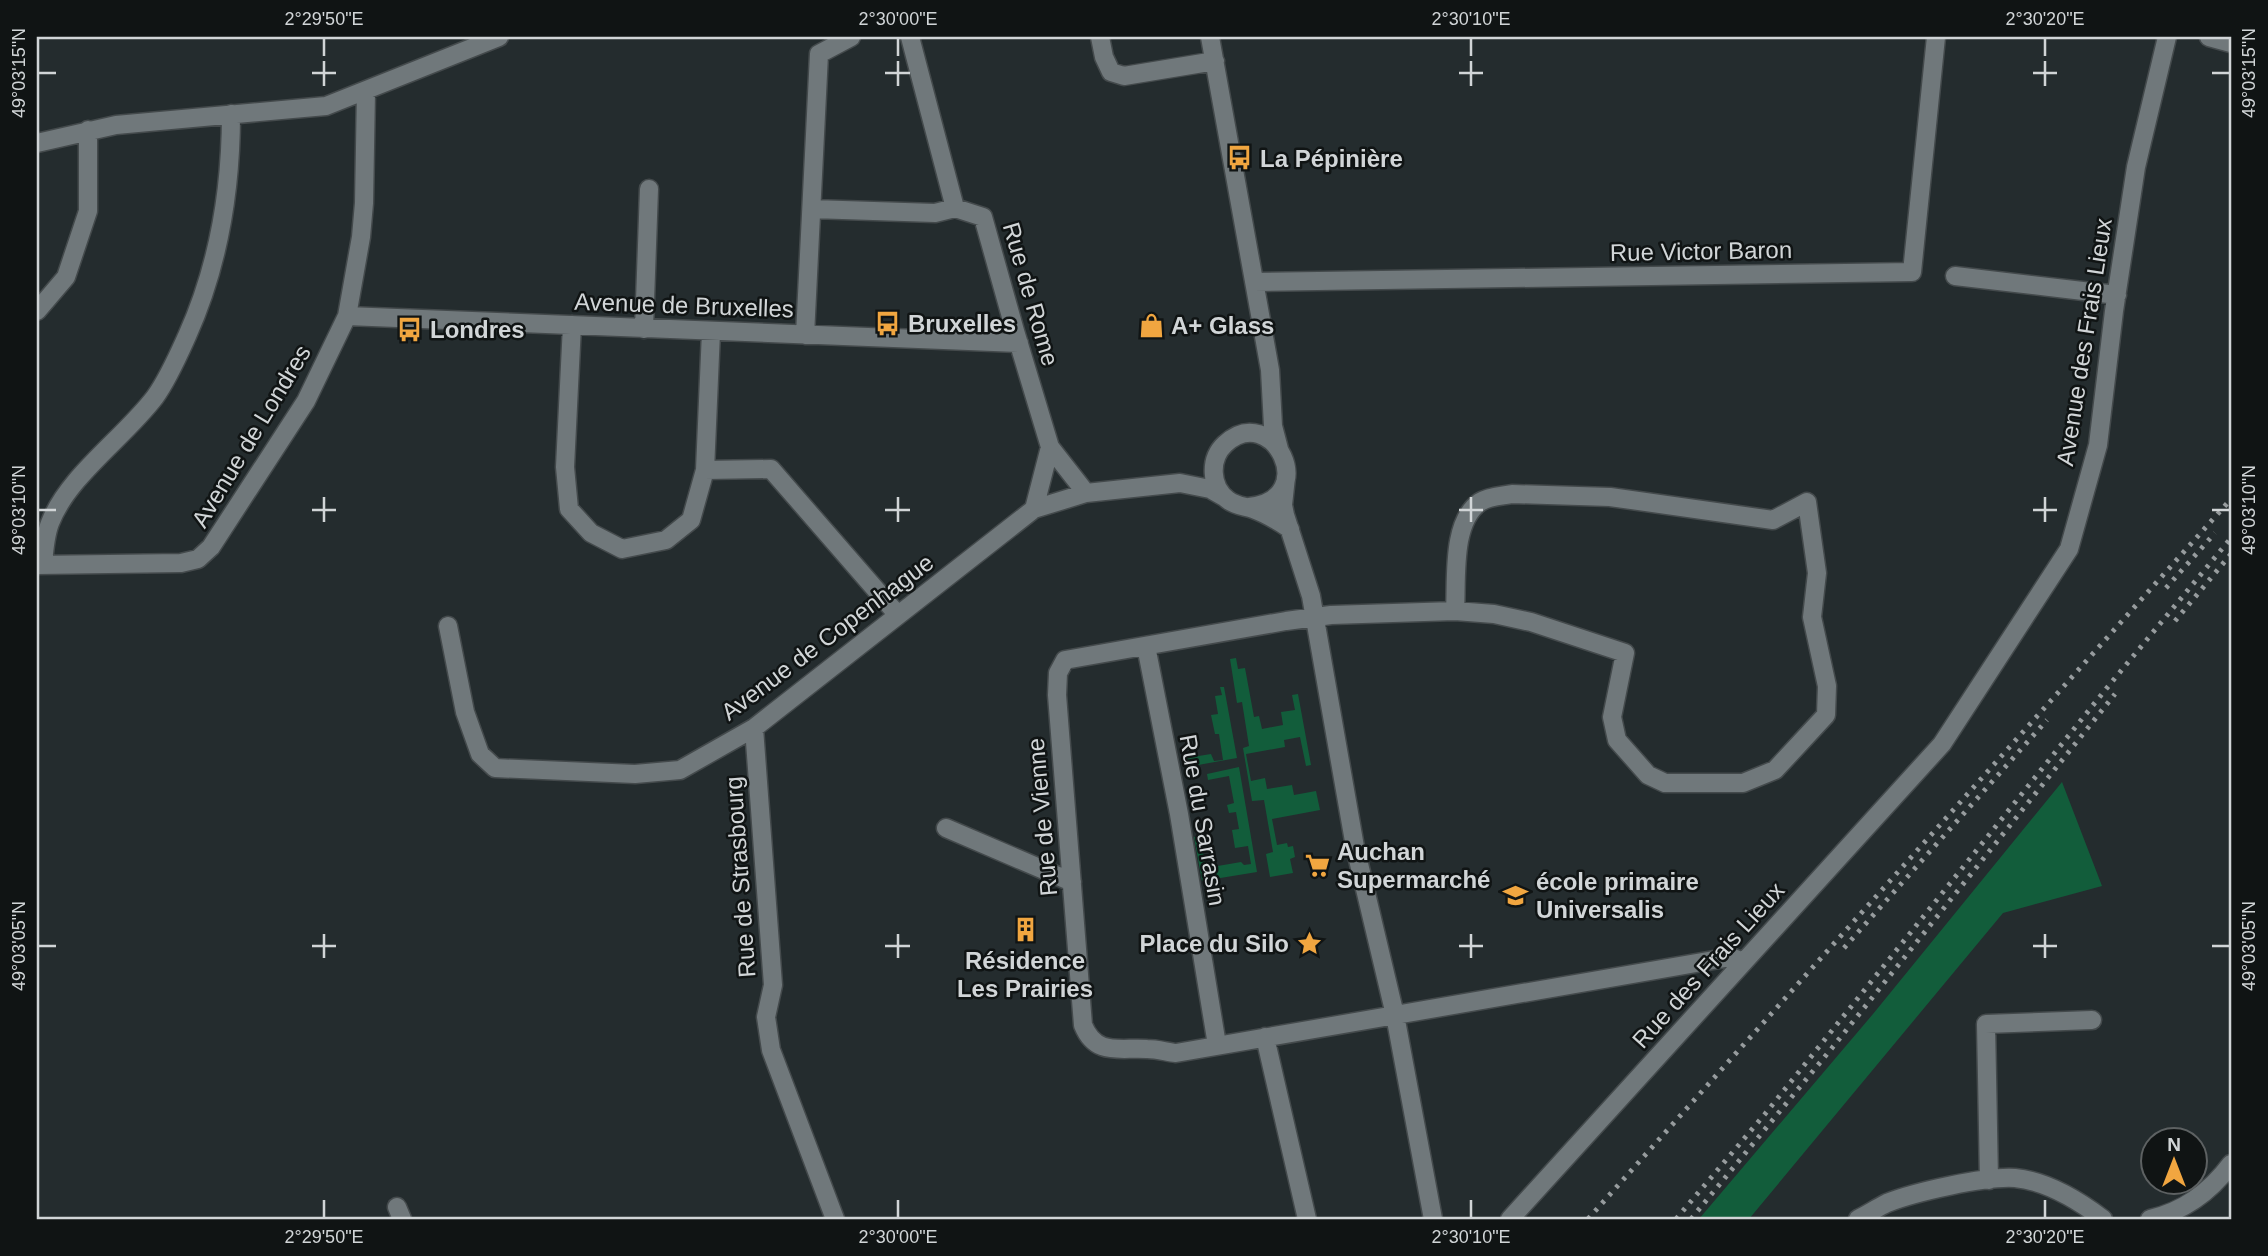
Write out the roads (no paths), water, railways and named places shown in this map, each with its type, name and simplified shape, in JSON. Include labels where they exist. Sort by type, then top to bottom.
[{"type":"street","points":[[37,143],[116,125],[326,106],[499,37]]},
{"type":"street","points":[[805,335],[819,54],[851,37]]},
{"type":"street","points":[[812,209],[936,213],[955,208],[910,37]]},
{"type":"street","points":[[1100,37],[1104,57],[1111,72],[1124,76],[1215,61]]},
{"type":"street","points":[[1210,37],[1270,370],[1273,426],[1279,449],[1286,462],[1283,505],[1311,596],[1355,847],[1395,1015],[1433,1219]]},
{"type":"street","name":"Rue Victor Baron","points":[[1254,282],[1912,272],[1936,37]]},
{"type":"street","name":"Avenue des Frais Lieux","points":[[1942,744],[2069,549],[2098,445],[2136,167],[2167,37]]},
{"type":"street","points":[[2208,37],[2231,43]]},
{"type":"street","name":"Avenue de Londres","points":[[40,565],[181,563],[198,559],[211,547],[306,401],[347,316],[363,214],[366,91]]},
{"type":"street","points":[[40,565],[51,522],[94,461],[128,429],[156,395],[197,314],[221,236],[231,156],[231,114]]},
{"type":"street","points":[[37,310],[66,277],[88,211],[88,130]]},
{"type":"street","points":[[643,329],[649,189]]},
{"type":"street","name":"Rue de Rome","points":[[955,208],[983,217],[1051,447],[1086,493]]},
{"type":"street","points":[[1955,276],[2117,295]]},
{"type":"street","name":"Avenue de Bruxelles","points":[[347,316],[1019,343]]},
{"type":"street","points":[[572,326],[565,467],[569,509],[591,533],[622,549],[666,540],[691,520],[705,470],[711,332]]},
{"type":"street","points":[[1180,483],[1199,473],[1228,441],[1258,423],[1272,401]]},
{"type":"street","points":[[1237,436],[1256,434],[1265,437],[1279,449]]},
{"type":"street","points":[[1034,509],[1051,447]]},
{"type":"street","points":[[1216,456],[1213,475],[1224,497]]},
{"type":"street","points":[[705,470],[771,469],[897,614]]},
{"type":"street","points":[[1249,507],[1260,506],[1279,494],[1286,477]]},
{"type":"street","points":[[1034,509],[1086,493],[1180,483],[1210,489],[1238,505],[1269,515],[1290,529]]},
{"type":"street","points":[[1146,646],[1315,617],[1455,611],[1494,614],[1531,622],[1625,653],[1612,718],[1613,728],[1617,740],[1648,775],[1665,783],[1743,783],[1775,770],[1826,715],[1827,686],[1812,617],[1817,573],[1807,502],[1773,520],[1610,497],[1512,494],[1496,496],[1480,502],[1467,517],[1460,533],[1455,611]]},
{"type":"street","name":"Avenue de Copenhague","points":[[448,626],[465,712],[480,754],[495,768],[635,774],[680,770],[754,728],[1034,509]]},
{"type":"street","name":"Rue de Vienne","points":[[1146,646],[1065,660],[1058,673],[1057,695],[1083,1025],[1087,1034],[1098,1045],[1108,1049],[1149,1049],[1176,1053],[1201,1051],[1217,1045],[1731,957],[1743,962]]},
{"type":"street","name":"Rue du Sarrasin","points":[[1146,646],[1179,814],[1217,1045]]},
{"type":"street","name":"Rue de Strasbourg","points":[[754,728],[773,985],[766,1017],[771,1051],[835,1219]]},
{"type":"street","name":"Rue des Frais Lieux","points":[[1510,1219],[1942,744]]},
{"type":"street","points":[[946,828],[1072,882]]},
{"type":"street","points":[[1989,1180],[1986,1024],[2092,1020]]},
{"type":"street","points":[[1265,1037],[1307,1219]]},
{"type":"street","points":[[2150,1219],[2168,1215],[2198,1199],[2231,1164]]},
{"type":"street","points":[[1858,1219],[1888,1203],[1961,1183],[2014,1178],[2042,1184],[2085,1205],[2102,1219]]},
{"type":"railway","points":[[1588,1219],[2231,499]]},
{"type":"railway","points":[[2166,588],[2215,533]]},
{"type":"railway","points":[[1676,1219],[1765,1114],[2106,689],[2231,538]]},
{"type":"railway","points":[[2175,621],[2231,554]]},
{"type":"railway","points":[[1691,1219],[1832,1048],[2115,694]]},
{"type":"railway","points":[[1844,948],[2047,720]]},
{"type":"place","name":"La Pépinière","points":[[1240,158]]},
{"type":"place","name":"Bruxelles","points":[[888,323]]},
{"type":"place","name":"A+ Glass","points":[[1151,325]]},
{"type":"place","name":"Londres","points":[[410,329]]},
{"type":"place","name":"Auchan Supermarché","points":[[1317,865]]},
{"type":"place","name":"école primaire Universalis","points":[[1516,895]]},
{"type":"place","name":"Résidence Les Prairies","points":[[1025,929]]},
{"type":"place","name":"Place du Silo","points":[[1309,943]]}]
